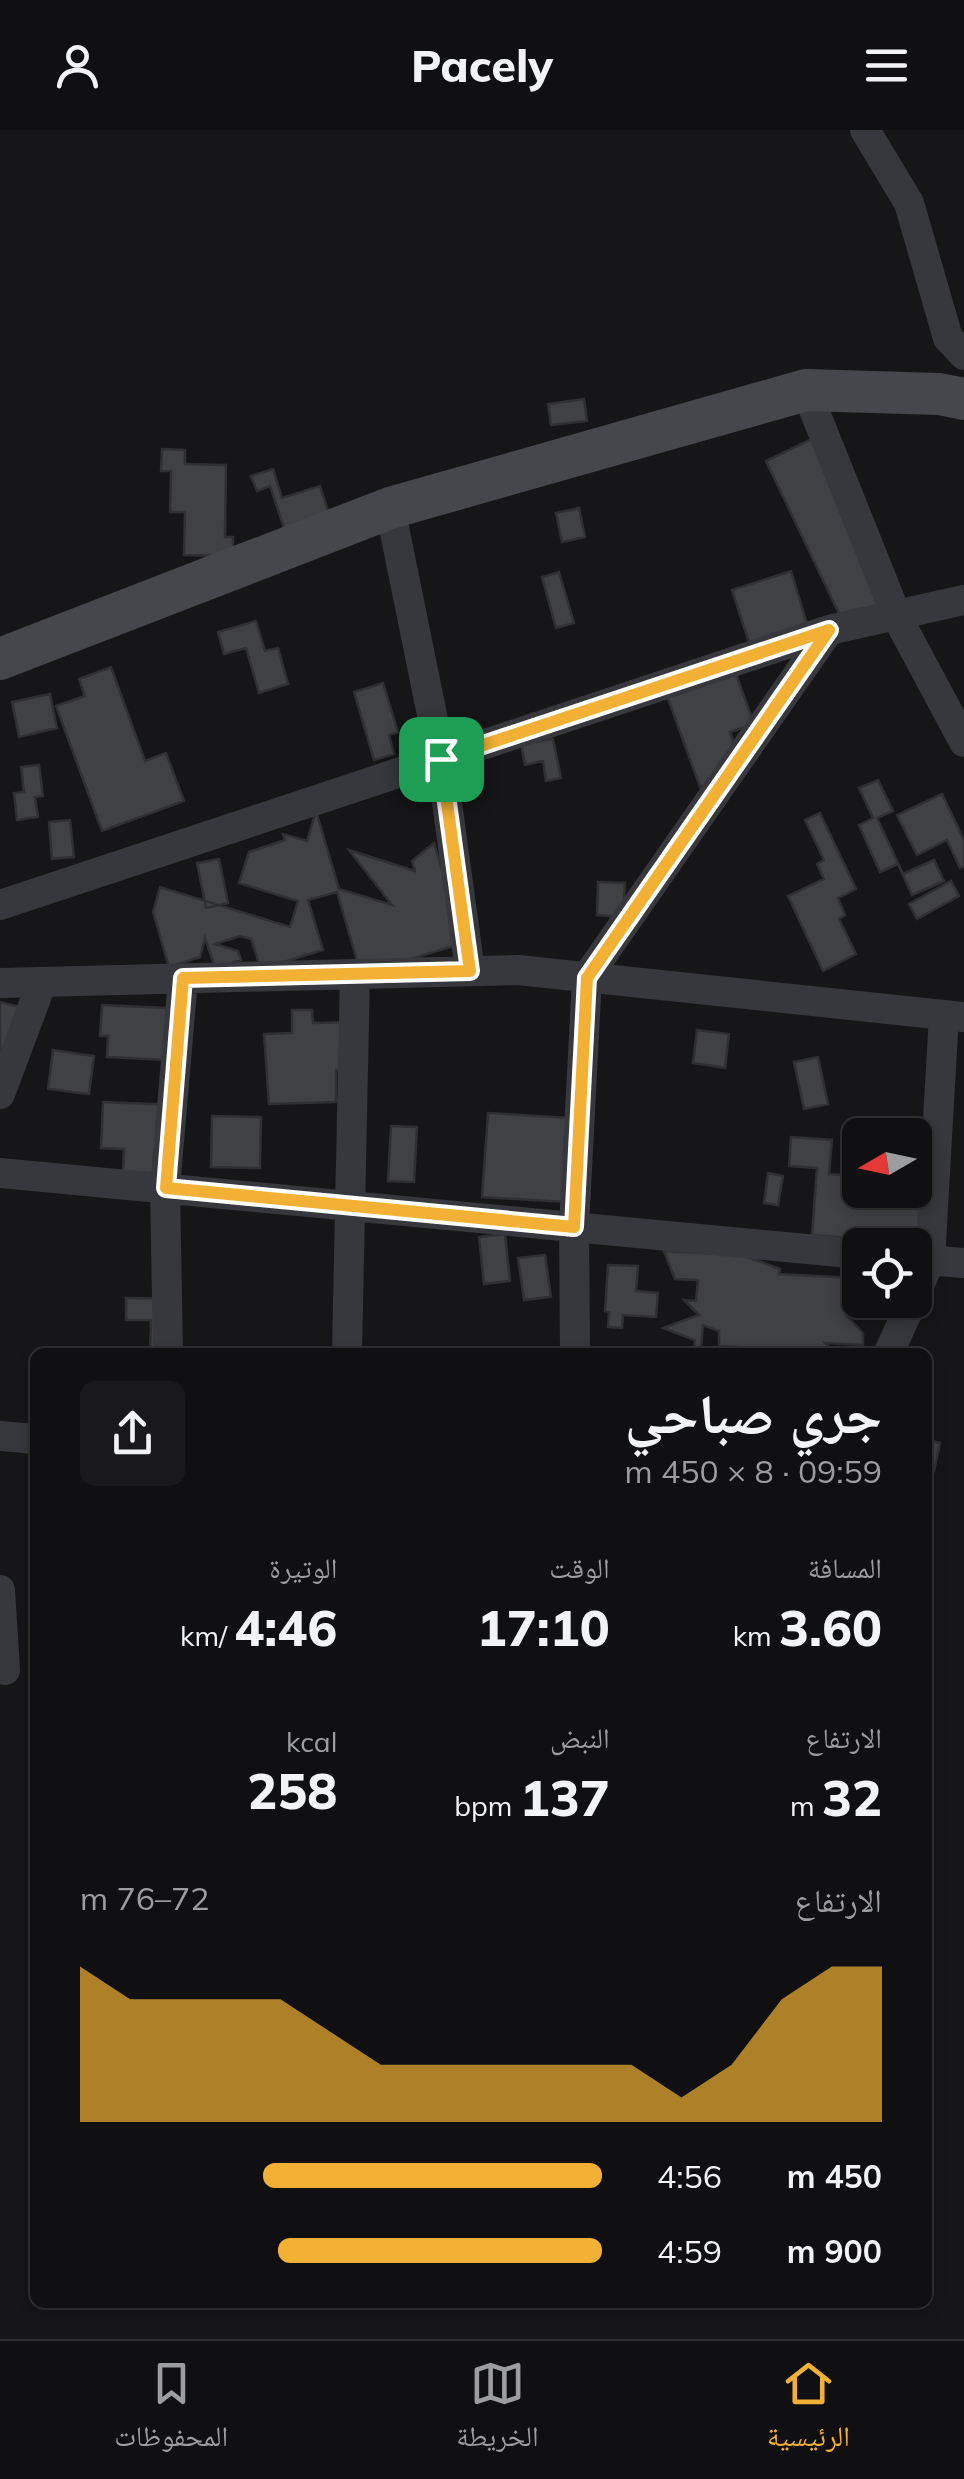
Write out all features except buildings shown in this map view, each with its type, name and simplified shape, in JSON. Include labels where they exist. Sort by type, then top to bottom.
[{"type":"street","points":[[864,130],[909,203],[959,341]]},
{"type":"street","points":[[0,659],[390,508],[806,390],[939,394],[964,399]]},
{"type":"street","points":[[806,390],[898,617],[964,742]]},
{"type":"street","points":[[390,508],[441,759],[470,971]]},
{"type":"street","points":[[0,906],[829,630],[964,600]]},
{"type":"street","points":[[575,1348],[574,1227],[587,978],[829,630]]},
{"type":"street","points":[[0,984],[518,970],[954,1016],[927,1228]]},
{"type":"street","points":[[347,1348],[355,974]]},
{"type":"street","points":[[168,1348],[166,1188],[183,978]]},
{"type":"street","points":[[0,1094],[42,982]]},
{"type":"street","points":[[0,1173],[842,1252]]},
{"type":"street","points":[[932,1261],[964,1263]]},
{"type":"street","points":[[892,1348],[905,1318]]},
{"type":"street","points":[[0,1436],[30,1439]]},
{"type":"street","points":[[0,1590],[5,1670]]},
{"type":"route","points":[[829,630],[587,978],[574,1227],[166,1188],[183,978],[470,971],[441,759],[829,630]]}]
